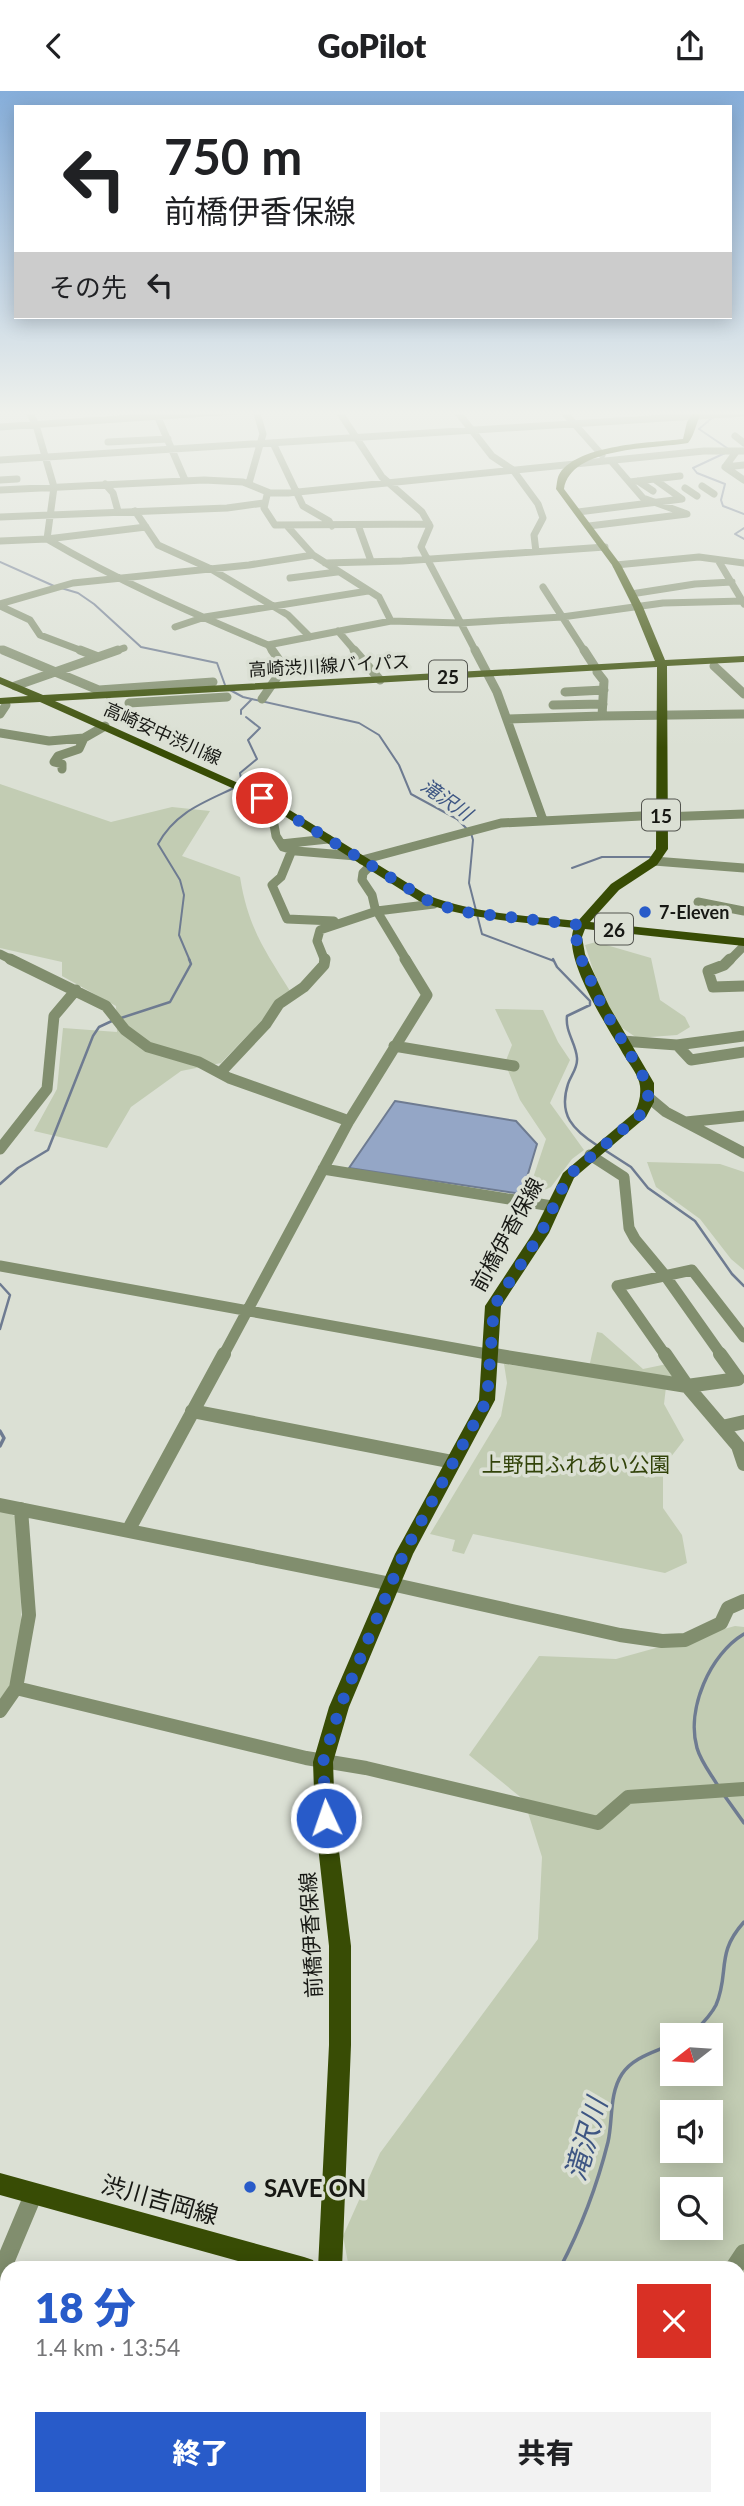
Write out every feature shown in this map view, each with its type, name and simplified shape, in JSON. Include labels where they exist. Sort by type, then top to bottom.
[{"type":"main road","name":"15","points":[[581,925],[615,887],[654,861],[662,849],[664,714],[662,666],[638,607],[605,547],[586,523]]},
{"type":"main road","name":"高崎渋川線バイパス","points":[[1,707],[104,692],[214,688],[267,691],[744,659]]},
{"type":"main road","name":"高崎渋川線バイパス","points":[[662,666],[744,664]]},
{"type":"main road","name":"高崎渋川線バイパス","points":[[267,691],[380,680],[488,676]]},
{"type":"main road","name":"高崎安中渋川線","points":[[0,680],[270,802],[434,904],[485,915],[744,944]]},
{"type":"main road","name":"高崎渋川線バイパス","points":[[47,700],[214,688]]},
{"type":"main road","points":[[581,925],[576,937],[576,948],[602,1006],[647,1083],[648,1097]]},
{"type":"main road","name":"前橋伊香保線","points":[[330,2261],[340,2045],[340,1947],[326,1818],[323,1762],[340,1707],[391,1584],[487,1400],[494,1306],[541,1233],[568,1176],[641,1114],[648,1097]]},
{"type":"main road","name":"渋川吉岡線","points":[[0,2184],[279,2261]]},
{"type":"street","points":[[47,537],[49,523]]},
{"type":"street","points":[[143,523],[158,545],[211,569],[288,615],[310,637]]},
{"type":"street","points":[[274,523],[288,527],[429,524],[421,547],[488,676],[507,719],[543,820]]},
{"type":"street","points":[[329,523],[332,526]]},
{"type":"street","points":[[537,552],[534,535],[540,523]]},
{"type":"street","points":[[589,527],[621,523]]},
{"type":"street","points":[[358,525],[371,561]]},
{"type":"street","points":[[0,541],[146,527]]},
{"type":"street","points":[[288,527],[313,555],[379,597],[391,621]]},
{"type":"street","points":[[47,537],[118,579],[268,645],[284,667],[267,691]]},
{"type":"street","points":[[325,563],[605,547]]},
{"type":"street","points":[[0,605],[62,586],[313,555]]},
{"type":"street","points":[[616,565],[695,557],[744,563]]},
{"type":"street","points":[[268,645],[391,621],[460,623],[562,617],[681,602],[743,602],[719,560]]},
{"type":"street","points":[[290,578],[337,572]]},
{"type":"street","points":[[631,594],[695,584],[732,582]]},
{"type":"street","points":[[543,587],[604,681],[602,716]]},
{"type":"street","points":[[175,627],[205,617],[368,591]]},
{"type":"street","points":[[0,605],[30,620],[40,635],[98,657]]},
{"type":"street","points":[[338,631],[380,680]]},
{"type":"street","points":[[15,686],[124,648]]},
{"type":"street","points":[[0,649],[104,692],[154,684],[214,688]]},
{"type":"street","points":[[714,666],[744,694]]},
{"type":"street","points":[[565,692],[604,690]]},
{"type":"street","points":[[129,703],[227,698]]},
{"type":"street","points":[[553,705],[603,704]]},
{"type":"street","points":[[507,719],[744,714]]},
{"type":"street","points":[[62,769],[62,764],[54,762],[58,756],[79,749],[85,739],[104,726]]},
{"type":"street","points":[[0,733],[39,740],[85,739]]},
{"type":"street","points":[[270,802],[276,836],[281,844],[292,850],[363,860],[500,823],[744,814]]},
{"type":"street","points":[[281,844],[328,839]]},
{"type":"street","points":[[292,850],[281,877],[272,885],[287,919],[342,921]]},
{"type":"street","points":[[129,1529],[349,1121],[427,995],[377,911],[372,895],[362,880],[363,860]]},
{"type":"street","points":[[654,861],[744,868]]},
{"type":"street","points":[[698,902],[744,911]]},
{"type":"street","points":[[220,1073],[266,1024],[279,1004],[304,987],[324,965],[325,957],[317,941],[318,933],[342,921],[377,911],[434,904]]},
{"type":"street","points":[[744,944],[724,965],[708,971],[713,986],[744,986]]},
{"type":"street","points":[[0,954],[106,1006],[124,1030],[148,1047],[199,1062],[220,1073],[349,1121]]},
{"type":"street","points":[[0,1149],[47,1089],[54,1016],[76,990]]},
{"type":"street","points":[[622,1041],[677,1045],[744,1036]]},
{"type":"street","points":[[677,1045],[691,1060],[744,1052]]},
{"type":"street","points":[[394,1046],[514,1066]]},
{"type":"street","points":[[648,1097],[685,1122],[744,1153]]},
{"type":"street","points":[[685,1122],[744,1116]]},
{"type":"street","points":[[0,1266],[250,1309],[489,1356],[687,1386],[738,1379],[664,1274],[635,1239],[629,1228],[624,1177],[597,1150]]},
{"type":"street","points":[[323,1169],[552,1206]]},
{"type":"street","points":[[744,1337],[692,1270],[617,1286],[687,1386],[738,1446],[744,1464]]},
{"type":"street","points":[[192,1411],[453,1462]]},
{"type":"street","points":[[723,1427],[744,1422]]},
{"type":"street","points":[[0,1505],[129,1529],[450,1599],[662,1641],[685,1640],[701,1635],[721,1623],[730,1605],[744,1601]]},
{"type":"street","points":[[0,1711],[16,1688],[29,1615],[21,1509]]},
{"type":"street","points":[[16,1688],[323,1762],[366,1768],[598,1823],[628,1797],[741,1790]]},
{"type":"street","points":[[5,2261],[34,2193]]},
{"type":"green space","points":[[0,784],[111,822],[172,807],[210,811],[182,856],[240,877],[252,924],[290,991],[221,1063],[181,1071],[131,1107],[107,1148],[34,1131],[57,1089],[63,1028],[117,1032],[116,1006],[62,976],[62,962],[0,948]]},
{"type":"green space","points":[[596,942],[651,958],[660,1000],[685,1017],[690,1027],[677,1035],[637,1038],[609,1019],[585,945]]},
{"type":"green space","points":[[495,1009],[543,1010],[570,1060],[550,1103],[584,1150],[572,1159],[551,1187],[526,1199],[546,1139],[520,1100],[505,1063],[512,1045]]},
{"type":"green space","points":[[647,1162],[720,1164],[744,1172],[744,1270],[731,1259],[700,1219],[656,1187]]},
{"type":"green space","name":"上野田ふれあい公園","points":[[597,1332],[602,1333],[643,1369],[667,1364],[679,1382],[666,1387],[664,1404],[684,1440],[663,1467],[663,1508],[682,1535],[687,1563],[665,1573],[473,1534],[464,1554],[452,1551],[455,1540],[430,1534],[501,1416],[507,1383],[504,1364],[587,1376]]},
{"type":"green space","points":[[0,1510],[15,1516],[21,1613],[17,1661],[0,1704]]},
{"type":"green space","points":[[735,1626],[744,1627],[744,2261],[348,2261],[343,2236],[380,2153],[538,1939],[542,1857],[524,1800],[469,1755],[539,1656],[616,1659]]},
{"type":"water","points":[[395,1101],[516,1121],[537,1144],[522,1194],[349,1168]]},
{"type":"waterway","points":[[744,528],[735,534],[744,539]]},
{"type":"waterway","name":"滝沢川","points":[[0,562],[54,586]]},
{"type":"waterway","name":"滝沢川","points":[[61,588],[78,593],[94,604],[141,647],[217,663],[225,685]]},
{"type":"waterway","name":"滝沢川","points":[[230,690],[252,699]]},
{"type":"waterway","points":[[241,714],[241,710],[252,699]]},
{"type":"waterway","name":"滝沢川","points":[[252,699],[359,723],[379,735],[399,765],[411,794],[457,819],[466,828]]},
{"type":"waterway","points":[[190,961],[179,935],[184,895],[180,880],[158,844],[174,822],[184,814],[242,784],[240,773],[257,759],[248,740],[260,728],[246,717]]},
{"type":"waterway","name":"滝沢川","points":[[471,833],[473,840],[469,883],[482,934],[554,961]]},
{"type":"waterway","points":[[572,868],[602,857],[650,857]]},
{"type":"waterway","points":[[121,1018],[170,1002],[191,964],[189,959]]},
{"type":"waterway","name":"滝沢川","points":[[554,961],[590,1001],[590,1005],[567,1016],[577,1062],[568,1084],[565,1105],[575,1128],[598,1146]]},
{"type":"waterway","points":[[0,1184],[18,1168],[48,1150],[93,1036],[99,1027],[114,1020]]},
{"type":"waterway","name":"滝沢川","points":[[603,1149],[631,1167],[648,1188],[695,1221],[732,1274],[744,1286]]},
{"type":"waterway","points":[[0,1284],[10,1295],[0,1329]]},
{"type":"waterway","points":[[0,1431],[4,1438],[0,1446]]},
{"type":"waterway","name":"滝沢川","points":[[718,1786],[697,1748],[695,1717],[698,1700],[711,1669],[732,1643],[744,1634]]},
{"type":"waterway","name":"滝沢川","points":[[724,1795],[744,1823]]},
{"type":"waterway","points":[[702,2023],[716,2005],[729,1944],[744,1922]]},
{"type":"waterway","name":"滝沢川","points":[[563,2261],[582,2222],[599,2175],[608,2142],[613,2099],[618,2082],[632,2063],[660,2049]]},
{"type":"place","name":"7-Eleven","points":[[645,912]]},
{"type":"place","name":"SAVE ON","points":[[250,2187]]},
{"type":"route","points":[[262,798],[432,903],[463,912],[581,925],[576,937],[576,948],[602,1006],[647,1083],[649,1094],[641,1114],[568,1176],[541,1233],[500,1292],[494,1306],[487,1400],[404,1553],[326,1745],[323,1762],[326,1818]]}]
